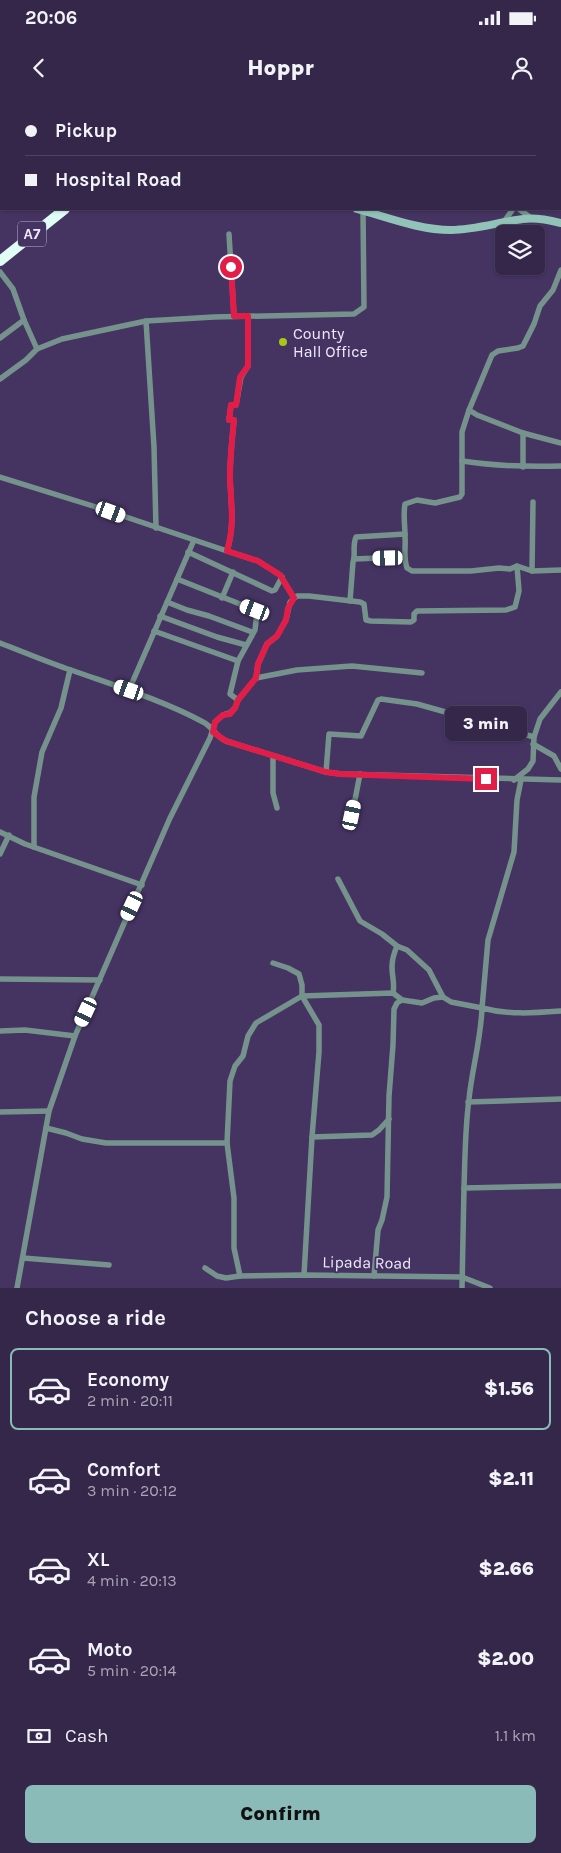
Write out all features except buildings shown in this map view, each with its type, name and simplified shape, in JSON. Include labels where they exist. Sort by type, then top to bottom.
[{"type":"highway","name":"A7","points":[[0,261],[64,210]]},
{"type":"street","points":[[0,379],[26,360],[37,349],[62,339],[146,321],[234,316],[354,314],[364,307],[360,210],[430,228],[468,229],[520,219],[561,223]]},
{"type":"street","points":[[503,223],[515,210]]},
{"type":"street","points":[[516,210],[520,219]]},
{"type":"street","points":[[518,210],[532,219]]},
{"type":"street","points":[[229,234],[234,316]]},
{"type":"street","points":[[561,270],[553,290],[540,306],[534,324],[523,346],[498,351],[492,355],[462,432],[462,494],[460,497],[435,503],[417,500],[405,504],[403,522],[405,534],[404,557],[407,568],[412,571],[471,571],[499,568],[510,569],[517,566],[532,571],[561,570]]},
{"type":"street","points":[[0,272],[13,289],[37,349]]},
{"type":"street","points":[[227,551],[231,540],[233,521],[230,478],[234,420],[229,420],[231,405],[236,405],[240,377],[248,366],[248,316]]},
{"type":"street","points":[[0,338],[24,320]]},
{"type":"street","points":[[146,321],[154,438],[156,528]]},
{"type":"street","points":[[469,410],[523,433],[561,444]]},
{"type":"street","points":[[523,433],[523,467]]},
{"type":"street","points":[[462,461],[523,467],[561,466]]},
{"type":"street","points":[[0,477],[258,561],[282,577],[294,598]]},
{"type":"street","points":[[532,571],[533,502]]},
{"type":"street","points":[[350,601],[352,562],[354,559],[353,544],[356,537],[405,534]]},
{"type":"street","points":[[129,690],[194,540]]},
{"type":"street","points":[[188,552],[272,591],[275,590],[282,577]]},
{"type":"street","points":[[354,559],[404,557]]},
{"type":"street","points":[[294,598],[309,596],[364,604],[366,620],[371,621],[412,622],[417,611],[506,610],[515,607],[519,591],[517,566]]},
{"type":"street","points":[[222,598],[233,572]]},
{"type":"street","points":[[177,579],[255,610],[257,613],[255,630],[252,632],[238,661],[235,679],[230,692],[238,700]]},
{"type":"street","points":[[17,1288],[48,1111],[75,1036],[170,818],[213,732],[215,722],[223,715],[230,714],[238,700],[256,678],[258,664],[267,644],[277,636],[286,620],[288,608],[294,598]]},
{"type":"street","points":[[167,602],[252,632]]},
{"type":"street","points":[[160,616],[246,646]]},
{"type":"street","points":[[154,632],[238,661]]},
{"type":"street","points":[[0,643],[129,690],[205,723],[213,732],[226,741],[326,772],[514,780],[561,780]]},
{"type":"street","points":[[256,678],[297,670],[352,666],[422,673]]},
{"type":"street","points":[[34,847],[34,797],[42,752],[61,708],[70,670]]},
{"type":"street","points":[[514,780],[528,769],[533,761],[534,737],[540,719],[561,692]]},
{"type":"street","points":[[326,772],[329,734],[361,736],[378,700],[381,699],[417,704],[534,737]]},
{"type":"street","points":[[533,744],[554,756],[561,769]]},
{"type":"street","points":[[273,757],[273,793],[277,808]]},
{"type":"street","points":[[352,815],[360,774]]},
{"type":"street","points":[[462,1288],[468,1102],[481,1028],[488,940],[514,852],[517,800],[521,780]]},
{"type":"street","points":[[0,832],[34,847],[142,885]]},
{"type":"street","points":[[0,854],[9,835]]},
{"type":"street","points":[[338,879],[360,921],[382,934],[397,946],[407,950],[429,970],[443,997],[451,1002],[498,1013],[561,1011]]},
{"type":"street","points":[[392,993],[394,984],[393,957],[397,946]]},
{"type":"street","points":[[273,963],[299,974],[302,996],[319,1025],[319,1052],[304,1275]]},
{"type":"street","points":[[0,979],[100,980]]},
{"type":"street","points":[[240,1276],[234,1248],[234,1198],[227,1143],[230,1081],[235,1066],[243,1056],[248,1036],[256,1023],[302,996],[392,993],[402,1000],[422,1003],[434,998],[443,997]]},
{"type":"street","points":[[374,1276],[378,1230],[387,1197],[394,1009],[397,1003],[402,1000]]},
{"type":"street","points":[[0,1032],[25,1030],[75,1036]]},
{"type":"street","points":[[468,1102],[561,1099]]},
{"type":"street","points":[[0,1112],[48,1111]]},
{"type":"street","points":[[312,1136],[372,1135],[389,1119]]},
{"type":"street","points":[[46,1128],[82,1139],[106,1143],[227,1143]]},
{"type":"street","points":[[464,1188],[561,1186]]},
{"type":"street","points":[[23,1258],[109,1265]]},
{"type":"street","name":"Lipada Road","points":[[205,1268],[217,1276],[226,1278],[304,1275],[462,1277],[490,1288]]},
{"type":"place","name":"County Hall Office","points":[[283,342]]},
{"type":"route","points":[[231,267],[234,316],[248,316],[248,366],[247,370],[240,377],[236,405],[231,405],[229,420],[234,420],[230,478],[233,521],[231,540],[227,551],[258,561],[280,575],[294,598],[290,602],[286,620],[277,636],[267,644],[258,664],[256,678],[246,688],[230,714],[223,715],[215,722],[213,732],[219,738],[226,741],[326,772],[486,779]]}]
